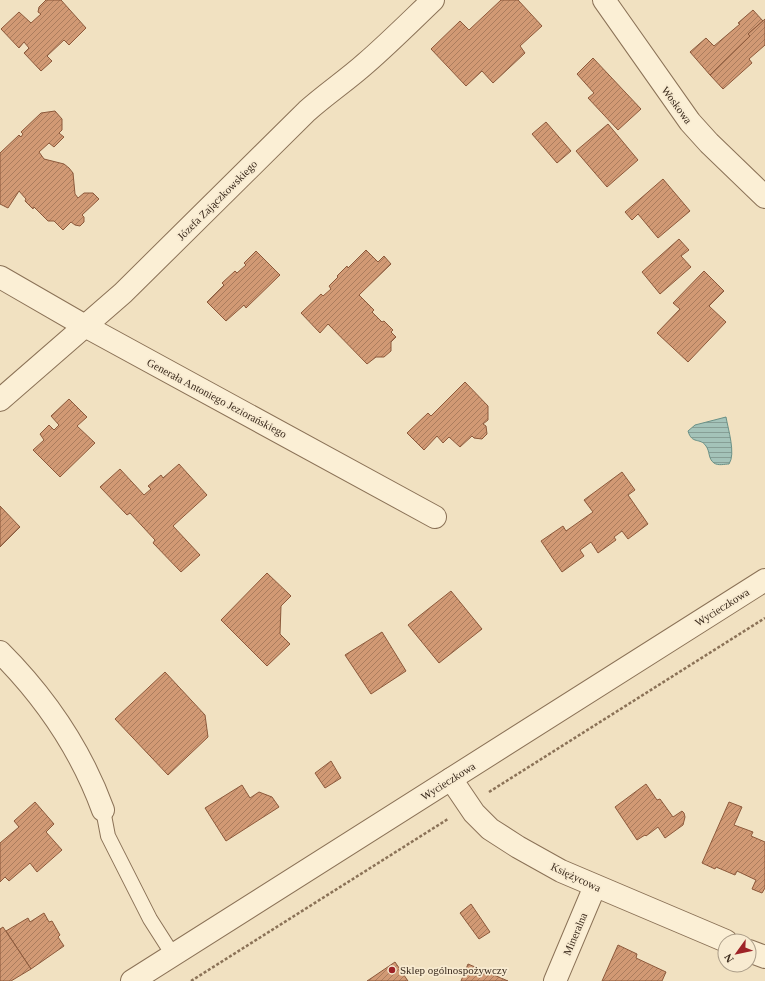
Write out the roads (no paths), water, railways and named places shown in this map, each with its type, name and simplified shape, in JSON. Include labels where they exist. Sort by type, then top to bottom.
[{"type":"street","name":"Józefa Zajączkowskiego","points":[[0,400],[123,293],[307,111],[325,94],[348,78],[367,62],[433,0]]},
{"type":"street","name":"Woskowa","points":[[604,0],[690,122],[709,143],[765,197]]},
{"type":"street","name":"Generała Antoniego Jeziorańskiego","points":[[0,277],[84,326],[435,517]]},
{"type":"street","name":"Wycieczkowa","points":[[132,981],[765,580]]},
{"type":"street","points":[[0,652],[40,697],[66,734],[85,766],[103,810]]},
{"type":"street","name":"Księżycowa","points":[[451,779],[474,813],[490,829],[518,847],[561,871],[717,937]]},
{"type":"street","name":"Mineralna","points":[[555,981],[595,886]]},
{"type":"lane","points":[[103,810],[108,836],[150,920],[173,955]]},
{"type":"water","points":[[726,417],[732,454],[729,464],[722,465],[712,461],[704,443],[694,440],[688,431],[695,425]]},
{"type":"place","name":"Sklep ogólnospożywczy","points":[[392,970]]}]
